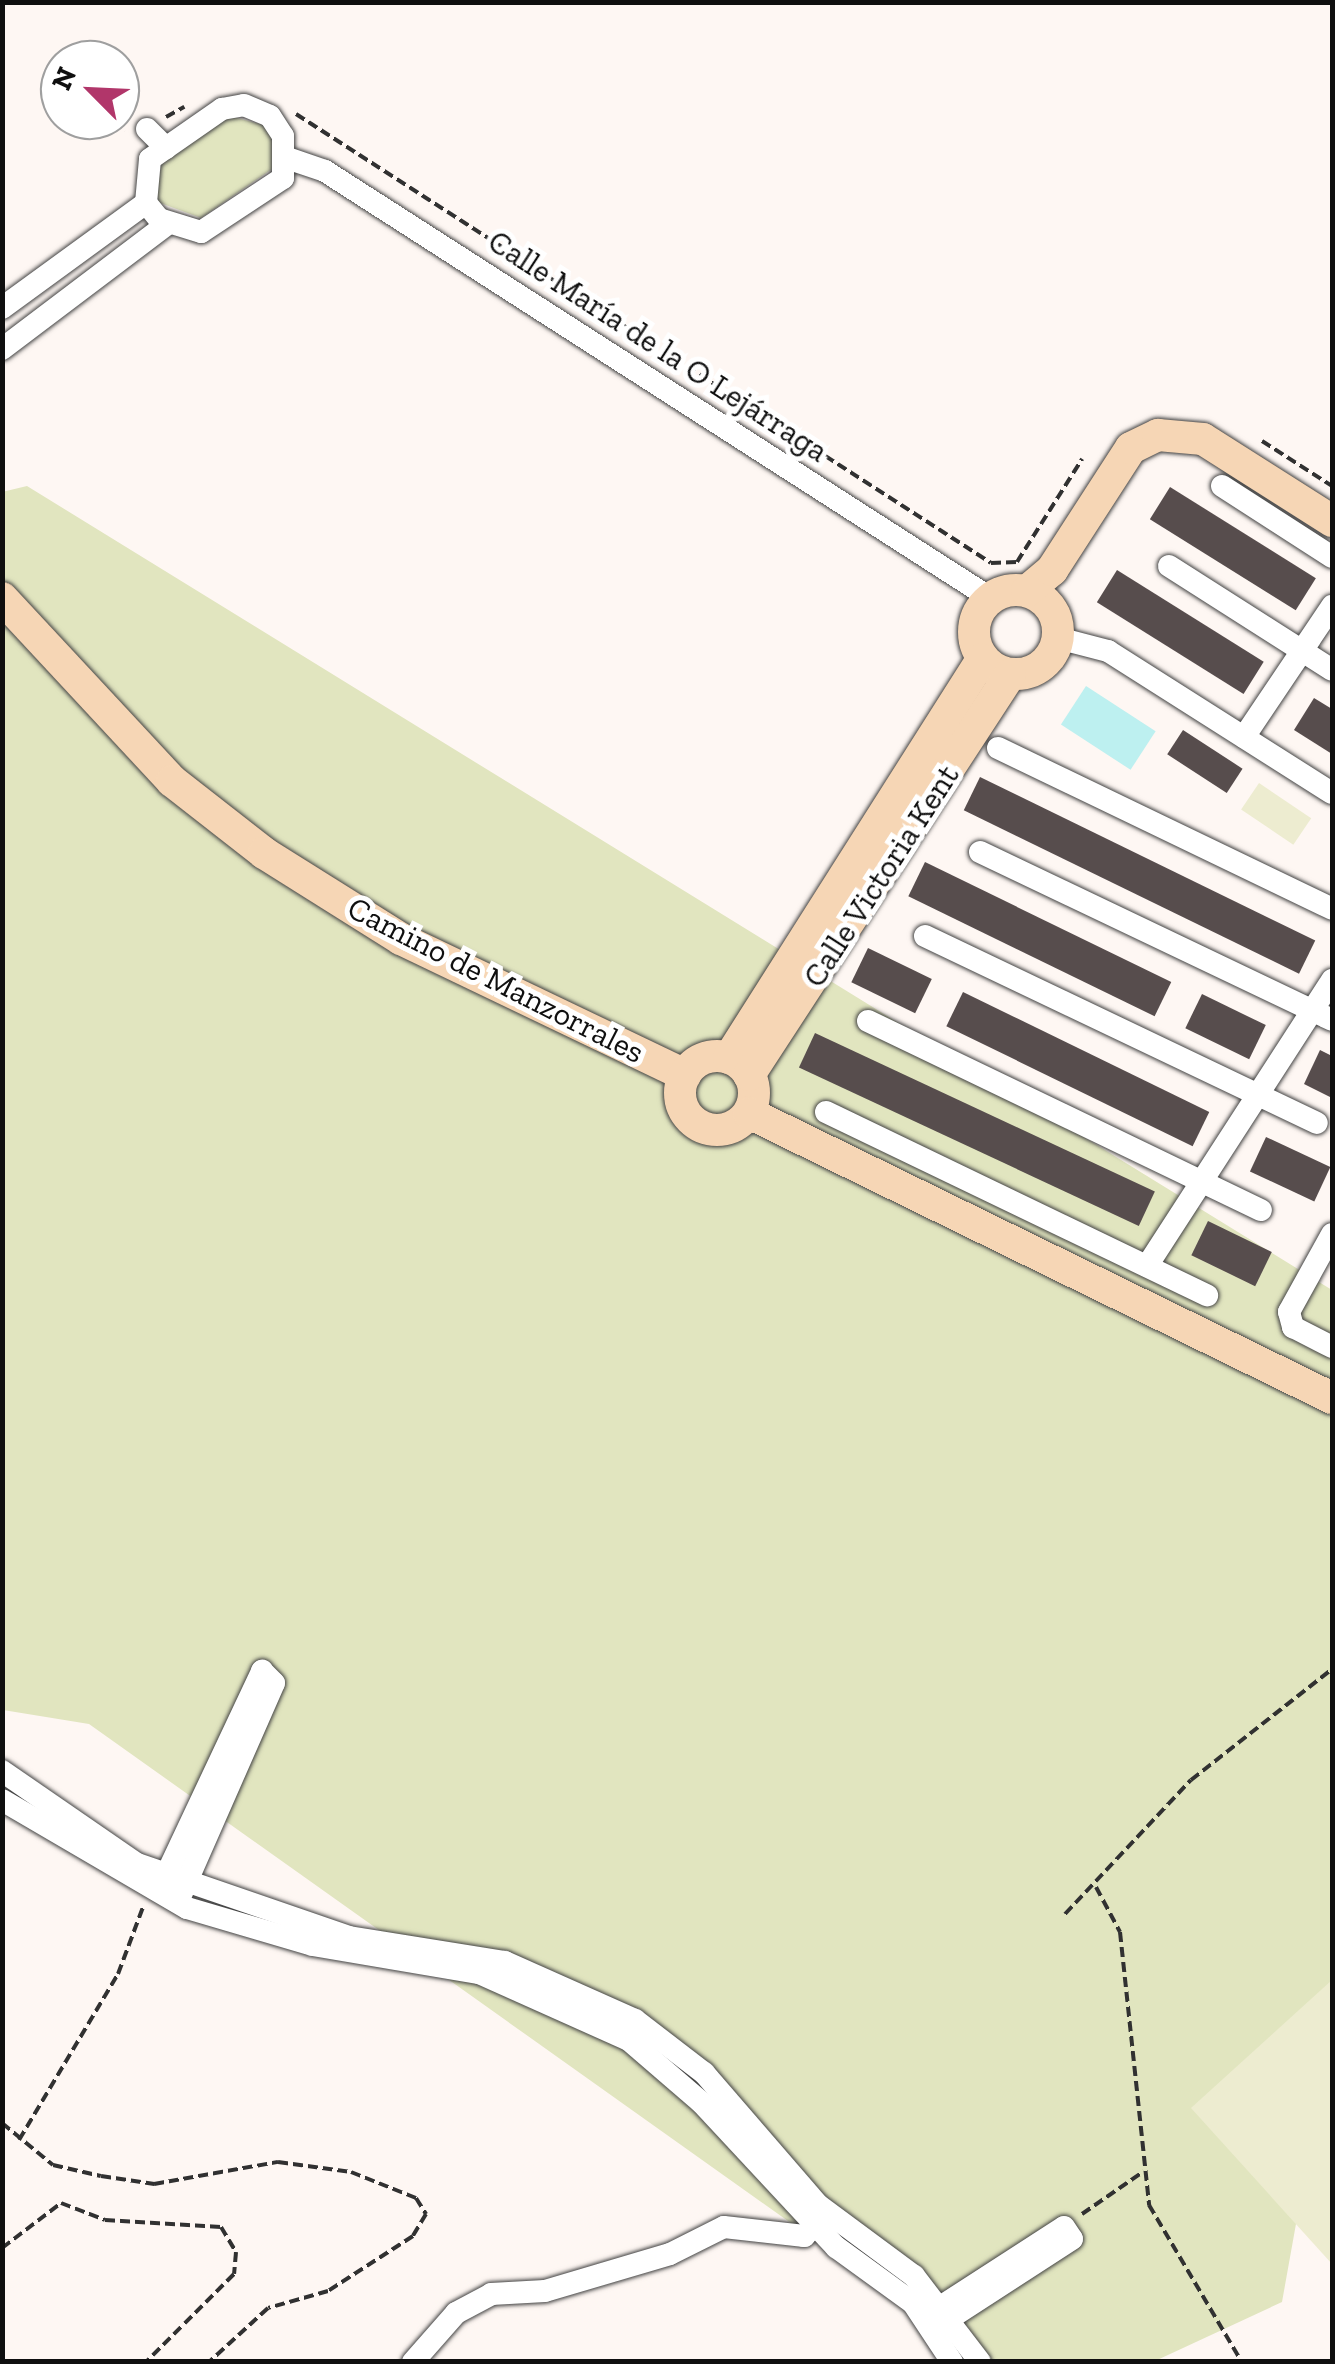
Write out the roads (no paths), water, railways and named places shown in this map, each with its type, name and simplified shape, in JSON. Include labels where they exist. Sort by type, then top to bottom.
[{"type":"street","points":[[248,98],[270,116],[287,158],[283,178],[201,232],[167,224],[146,203],[143,178],[166,148],[222,109],[248,98]]},
{"type":"street","points":[[147,129],[166,148]]},
{"type":"street","name":"Calle María de la O Lejárraga","points":[[287,158],[324,171],[990,598]]},
{"type":"street","points":[[2,308],[146,203]]},
{"type":"street","points":[[2,349],[167,224]]},
{"type":"street","points":[[1042,589],[990,598],[975,620],[996,667],[1046,662],[1058,638],[1042,589],[1107,478],[1132,448],[1158,436],[1203,439],[1332,521]]},
{"type":"street","points":[[1222,486],[1332,557]]},
{"type":"street","points":[[1170,566],[1332,670]]},
{"type":"street","name":"Camino de Manzorrales","points":[[2,598],[172,781],[264,852],[401,939],[685,1075]]},
{"type":"street","points":[[1244,737],[1332,606]]},
{"type":"street","points":[[1058,638],[1108,651],[1332,793]]},
{"type":"street","name":"Calle Victoria Kent","points":[[739,1066],[996,667]]},
{"type":"street","points":[[998,748],[1332,909]]},
{"type":"street","points":[[980,852],[1323,1015]]},
{"type":"street","points":[[925,936],[1317,1123]]},
{"type":"street","points":[[1147,1266],[1258,1095],[1323,1015],[1332,980]]},
{"type":"street","points":[[868,1021],[1261,1210]]},
{"type":"street","points":[[704,1058],[739,1066],[749,1112],[729,1128],[704,1128],[680,1100],[685,1075],[704,1058]]},
{"type":"street","points":[[749,1112],[1332,1398]]},
{"type":"street","points":[[826,1112],[1207,1295]]},
{"type":"street","points":[[1332,1234],[1289,1312],[1293,1327],[1332,1347]]},
{"type":"street","points":[[262,1671],[274,1683],[167,1888],[262,1671]]},
{"type":"street","points":[[2,1771],[167,1888]]},
{"type":"street","points":[[2,1800],[167,1888],[313,1945],[480,1974],[629,2040],[702,2102],[820,2219],[936,2318],[980,2362]]},
{"type":"street","points":[[413,2362],[456,2313],[491,2294],[545,2291],[670,2254],[724,2226],[804,2236],[820,2219]]},
{"type":"street","points":[[936,2318],[1072,2239],[1064,2226]]},
{"type":"street","points":[[936,2318],[952,2362]]},
{"type":"water","points":[[1086,686],[1156,731],[1131,770],[1061,725]]}]
